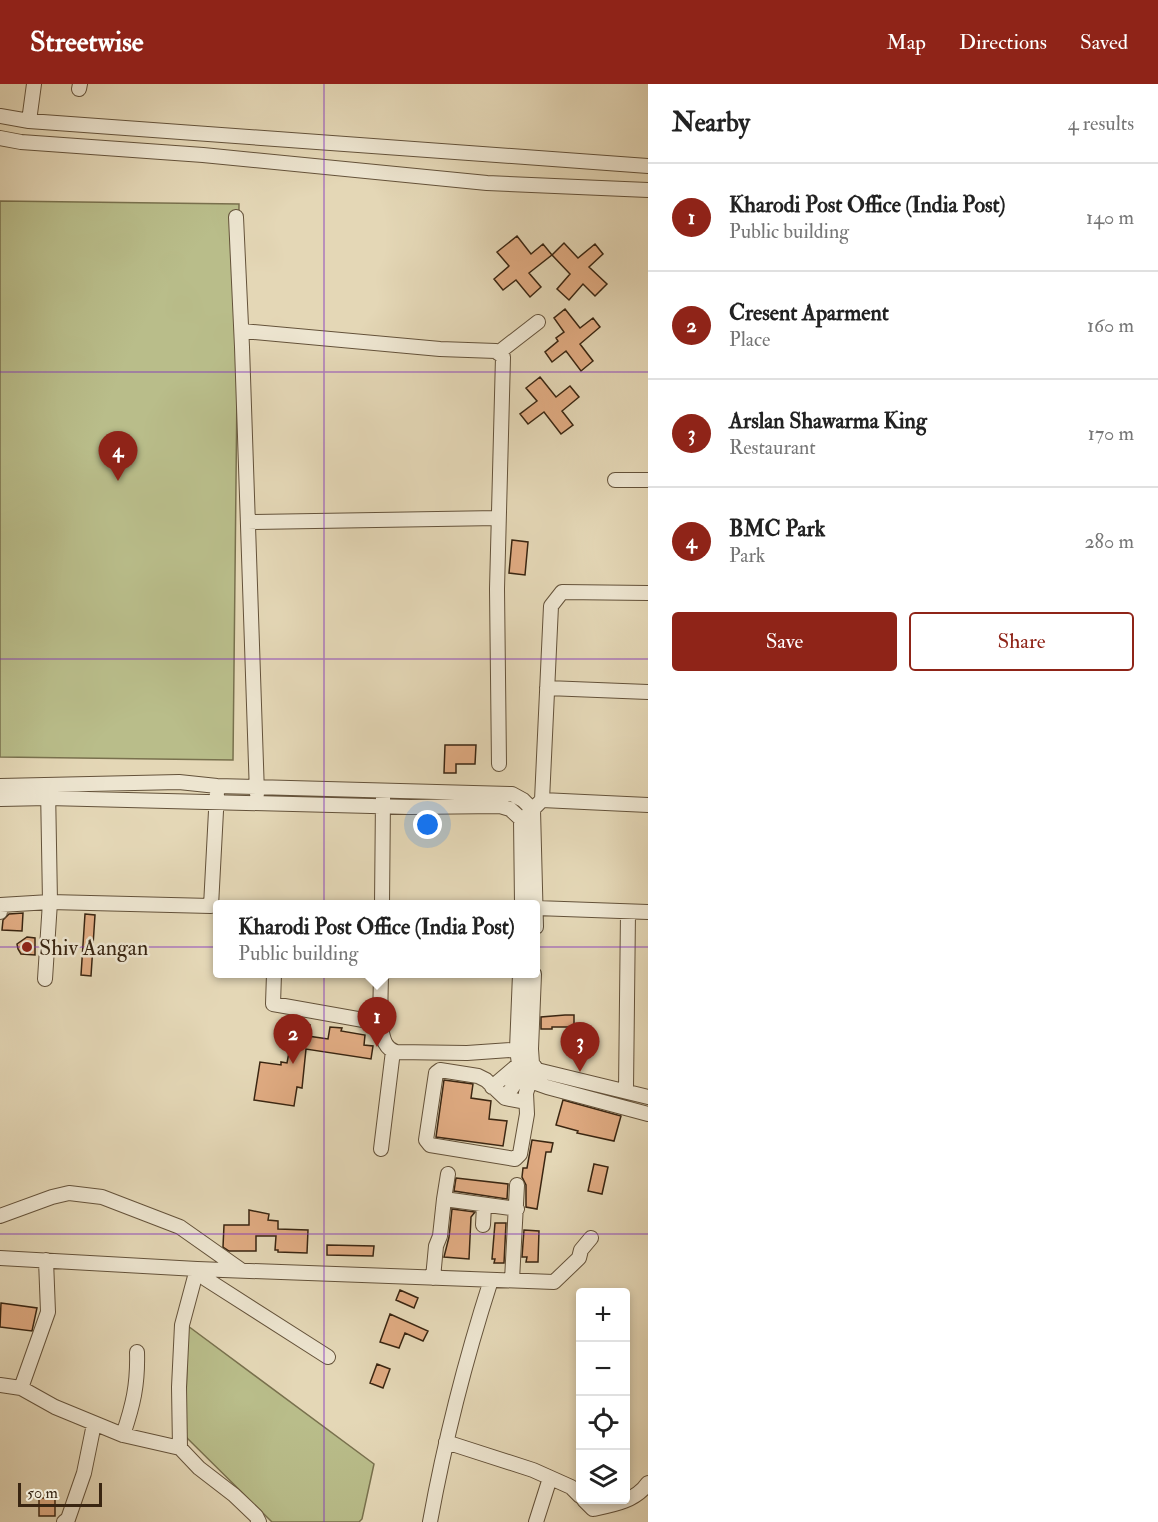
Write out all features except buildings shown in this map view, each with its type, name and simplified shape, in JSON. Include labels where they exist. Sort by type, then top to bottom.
[{"type":"street","points":[[28,121],[34,84]]},
{"type":"street","points":[[0,116],[28,121],[648,166]]},
{"type":"street","points":[[234,158],[236,136]]},
{"type":"street","points":[[0,138],[21,142],[234,158],[487,183],[648,189]]},
{"type":"street","points":[[601,188],[602,163]]},
{"type":"street","points":[[236,217],[242,331],[257,803]]},
{"type":"street","points":[[498,353],[538,322]]},
{"type":"street","points":[[242,331],[440,349],[496,351],[503,357],[497,611],[499,764]]},
{"type":"street","points":[[615,480],[648,480]]},
{"type":"street","points":[[248,522],[498,518]]},
{"type":"street","points":[[536,900],[538,805],[551,606],[562,592],[648,593]]},
{"type":"street","points":[[547,688],[648,692]]},
{"type":"street","points":[[0,799],[48,790],[179,782],[217,786],[410,790],[474,800],[510,809],[521,819],[522,900]]},
{"type":"street","points":[[0,786],[257,803],[410,807],[512,794],[538,805],[648,805]]},
{"type":"street","points":[[0,912],[0,905],[50,902],[211,906],[217,786]]},
{"type":"street","points":[[382,900],[384,789]]},
{"type":"street","points":[[45,979],[50,902],[48,790]]},
{"type":"street","points":[[410,790],[410,807]]},
{"type":"street","points":[[521,819],[538,805]]},
{"type":"street","points":[[540,908],[648,912]]},
{"type":"street","points":[[626,1090],[628,912]]},
{"type":"street","points":[[274,978],[273,1004],[380,1023]]},
{"type":"street","points":[[381,978],[380,1023],[384,1044],[389,1050],[467,1053],[531,1049]]},
{"type":"street","points":[[520,978],[517,1049],[524,1072],[527,1114],[520,1154],[515,1159],[430,1145],[426,1140],[436,1073],[440,1070],[478,1076],[486,1080],[505,1098],[520,1101]]},
{"type":"street","points":[[534,978],[531,1049],[532,1063],[537,1070],[648,1097]]},
{"type":"street","points":[[381,1149],[393,1051]]},
{"type":"street","points":[[492,1087],[524,1072]]},
{"type":"street","points":[[505,1098],[524,1072]]},
{"type":"street","points":[[524,1072],[547,1087],[648,1113]]},
{"type":"street","points":[[433,1278],[448,1174]]},
{"type":"street","points":[[512,1280],[517,1185]]},
{"type":"street","points":[[0,1216],[69,1193],[102,1197],[180,1227],[242,1271]]},
{"type":"street","points":[[444,1199],[516,1209]]},
{"type":"street","points":[[483,1225],[484,1205]]},
{"type":"street","points":[[0,1258],[242,1271],[554,1282],[579,1258],[581,1250],[591,1238]]},
{"type":"street","points":[[21,1388],[48,1312],[46,1260]]},
{"type":"street","points":[[197,1269],[206,1279],[328,1357]]},
{"type":"street","points":[[180,1448],[179,1387],[182,1325],[197,1269]]},
{"type":"street","points":[[430,1522],[467,1355],[491,1280]]},
{"type":"street","points":[[123,1435],[138,1379],[137,1352]]},
{"type":"street","points":[[0,1385],[21,1388],[55,1407],[123,1435],[180,1448],[199,1468],[234,1495],[259,1522]]},
{"type":"street","points":[[67,1521],[84,1473],[94,1424]]},
{"type":"street","points":[[446,1442],[533,1470],[571,1486],[576,1491]]},
{"type":"street","points":[[536,1522],[550,1478]]},
{"type":"street","points":[[630,1498],[642,1492],[648,1483]]},
{"type":"street","points":[[588,1504],[593,1509],[616,1504]]},
{"type":"green space","points":[[0,201],[239,204],[233,760],[0,757]]},
{"type":"green space","points":[[188,1326],[374,1464],[362,1519],[359,1522],[272,1522],[185,1436]]},
{"type":"place","name":"BMC Park","points":[[118,481]]},
{"type":"place","name":"Shiv Aangan","points":[[27,947]]},
{"type":"place","name":"Kharodi Post Office (India Post)","points":[[377,1047]]},
{"type":"place","name":"Cresent Aparment","points":[[293,1064]]},
{"type":"place","name":"Arslan Shawarma King","points":[[580,1072]]}]
